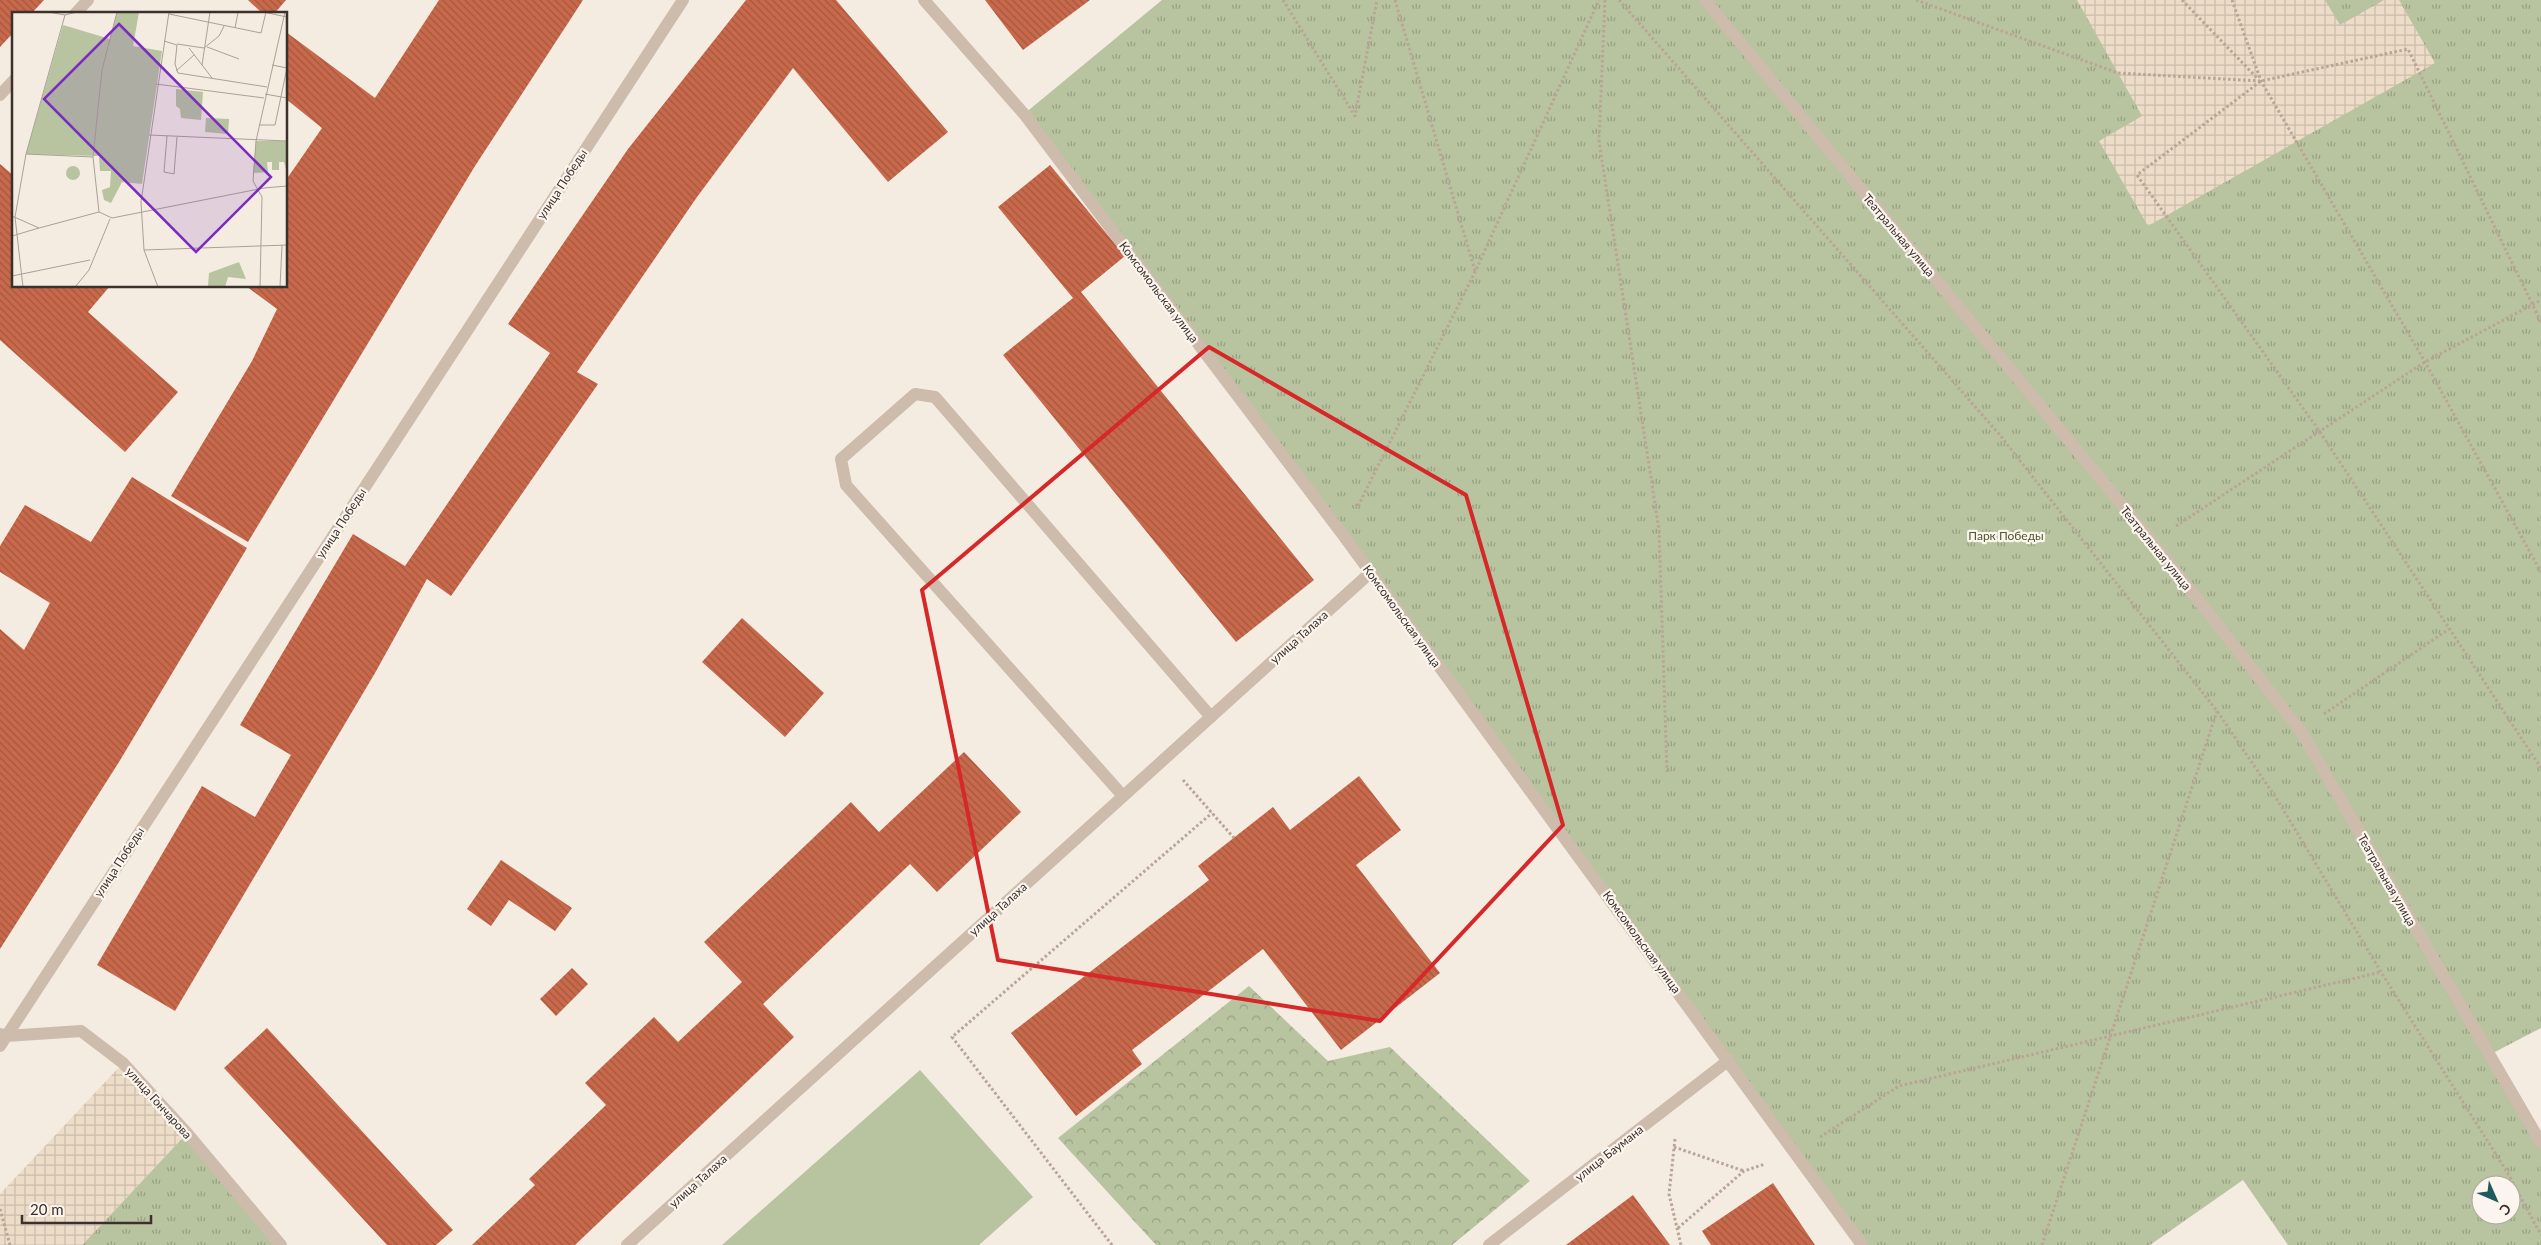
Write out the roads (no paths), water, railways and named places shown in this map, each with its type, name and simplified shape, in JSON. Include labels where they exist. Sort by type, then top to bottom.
[{"type":"street","points":[[77,12],[88,0]]},
{"type":"street","name":"улица Победы","points":[[2,1039],[683,0]]},
{"type":"street","name":"Комсомольская улица","points":[[924,0],[1024,114],[1343,536],[1729,1060],[1862,1245]]},
{"type":"street","name":"Театральная улица","points":[[1705,0],[2152,542],[2300,730],[2541,1143]]},
{"type":"street","points":[[0,95],[12,82]]},
{"type":"street","points":[[1123,796],[846,485],[841,459],[915,394],[935,397],[1210,717]]},
{"type":"street","name":"улица Талаха","points":[[627,1245],[1370,573]]},
{"type":"street","name":"улица Гончарова","points":[[2,1039],[81,1031],[123,1063],[187,1133],[281,1245]]},
{"type":"street","name":"улица Баумана","points":[[1490,1245],[1729,1060]]},
{"type":"park label","name":"Парк Победы","points":[[2006,535]]}]
